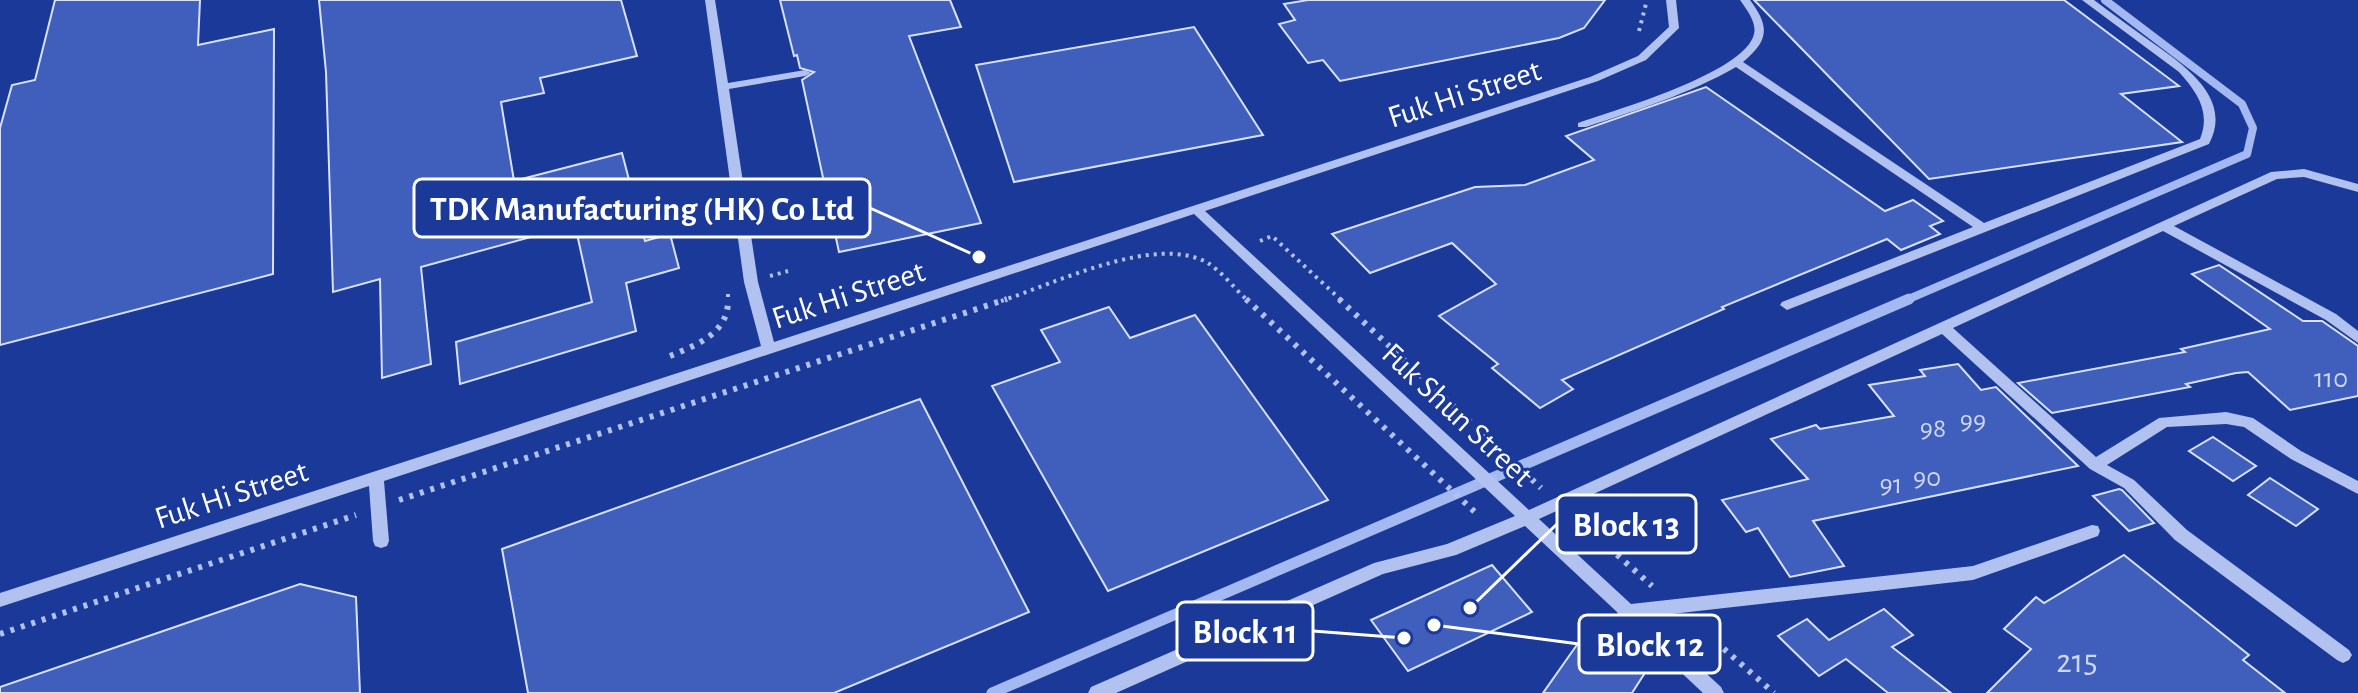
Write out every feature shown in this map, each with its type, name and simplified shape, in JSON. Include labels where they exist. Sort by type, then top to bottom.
[{"type":"street","points":[[710,0],[751,282],[769,349]]},
{"type":"street","name":"Fuk Hi Street","points":[[0,600],[1594,79],[1642,58],[1674,28],[1671,0]]},
{"type":"street","points":[[1582,125],[1703,80],[1738,63],[1755,48],[1760,35],[1759,23],[1745,0]]},
{"type":"street","points":[[1787,305],[2205,141],[2213,126],[2209,102],[2183,70],[2087,0]]},
{"type":"street","points":[[1738,63],[1983,228]]},
{"type":"street","points":[[722,87],[805,73]]},
{"type":"street","points":[[1097,693],[1380,568],[1450,550],[1527,518],[2275,175],[2304,173],[2358,188]]},
{"type":"street","name":"Fuk Shun Street","points":[[1197,210],[1715,693]]},
{"type":"street","points":[[2163,226],[2331,317],[2358,338]]},
{"type":"street","points":[[1943,327],[2095,465],[2129,484],[2181,535],[2343,655]]},
{"type":"street","points":[[2095,465],[2164,422],[2226,418],[2248,422],[2296,455],[2358,488]]},
{"type":"street","points":[[376,476],[381,541]]},
{"type":"street","points":[[1625,612],[1973,573],[2092,531]]},
{"type":"path","points":[[1272,236],[1539,486]]},
{"type":"path","points":[[0,634],[1141,255],[1167,253],[1207,263],[1478,514]]},
{"type":"building","points":[[55,0],[200,0],[198,45],[274,29],[273,274],[0,345],[0,128],[12,85],[35,80]]},
{"type":"building","points":[[319,0],[621,0],[637,56],[540,78],[544,93],[501,102],[514,181],[622,153],[645,241],[670,234],[679,268],[626,283],[636,331],[460,384],[456,342],[592,302],[575,225],[421,267],[431,364],[382,378],[380,279],[333,292],[326,72]]},
{"type":"building","points":[[780,0],[950,0],[961,27],[909,36],[981,223],[839,252],[802,80],[814,72],[800,68],[797,55],[794,56]]},
{"type":"building","points":[[1308,0],[1605,0],[1584,28],[1559,38],[1340,81],[1323,60],[1308,63],[1279,24],[1295,20],[1284,4]]},
{"type":"building","points":[[1754,0],[2064,0],[2179,86],[2121,94],[2182,142],[1929,179]]},
{"type":"building","points":[[1194,27],[1263,135],[1014,182],[976,65]]},
{"type":"building","points":[[1706,87],[1885,211],[1913,200],[1943,221],[1930,226],[1940,234],[1901,250],[1887,239],[1722,307],[1724,309],[1562,380],[1573,389],[1540,408],[1492,368],[1498,364],[1439,316],[1496,284],[1452,243],[1370,273],[1332,234],[1475,187],[1525,185],[1594,160],[1566,136]]},
{"type":"building","points":[[2219,265],[2303,321],[2322,321],[2358,346],[2358,396],[2290,410],[2248,372],[2186,384],[2190,387],[2052,413],[2018,383],[2185,352],[2181,349],[2270,329],[2192,274]]},
{"type":"building","points":[[1109,307],[1130,338],[1195,315],[1328,500],[1108,591],[992,386],[1060,362],[1041,330]]},
{"type":"building","points":[[1958,364],[1981,390],[1996,387],[2078,466],[1813,521],[1844,566],[1790,577],[1758,528],[1746,532],[1722,500],[1808,479],[1771,439],[1816,425],[1820,429],[1894,416],[1869,385],[1925,376],[1920,370]]},
{"type":"building","points":[[920,399],[1029,612],[834,693],[528,693],[502,549]]},
{"type":"building","points":[[2213,437],[2256,466],[2233,481],[2189,451]]},
{"type":"building","points":[[2270,478],[2318,509],[2296,526],[2248,495]]},
{"type":"building","points":[[2119,489],[2154,523],[2129,531],[2093,496]]},
{"type":"building","points":[[2124,555],[2249,655],[2243,660],[2285,693],[1987,693],[2031,649],[2004,629],[2036,597],[2044,603]]},
{"type":"building","points":[[1492,565],[1532,612],[1408,671],[1371,620]]},
{"type":"building","points":[[300,584],[356,597],[360,693],[0,693],[0,687]]},
{"type":"building","points":[[1884,609],[1913,635],[1892,647],[1951,693],[1888,693],[1846,659],[1819,676],[1778,636],[1807,619],[1829,640]]},
{"type":"building","points":[[1586,632],[1648,668],[1632,693],[1543,693]]},
{"type":"waterway","points":[[1904,301],[2247,154],[2253,128],[2242,104],[2105,0]]},
{"type":"waterway","points":[[992,693],[1909,299]]},
{"type":"place","name":"TDK Manufacturing (HK) Co Ltd","points":[[979,257]]},
{"type":"place","name":"Block 13","points":[[1470,608]]},
{"type":"place","name":"Block 12","points":[[1434,625]]},
{"type":"place","name":"Block 11","points":[[1404,638]]}]
